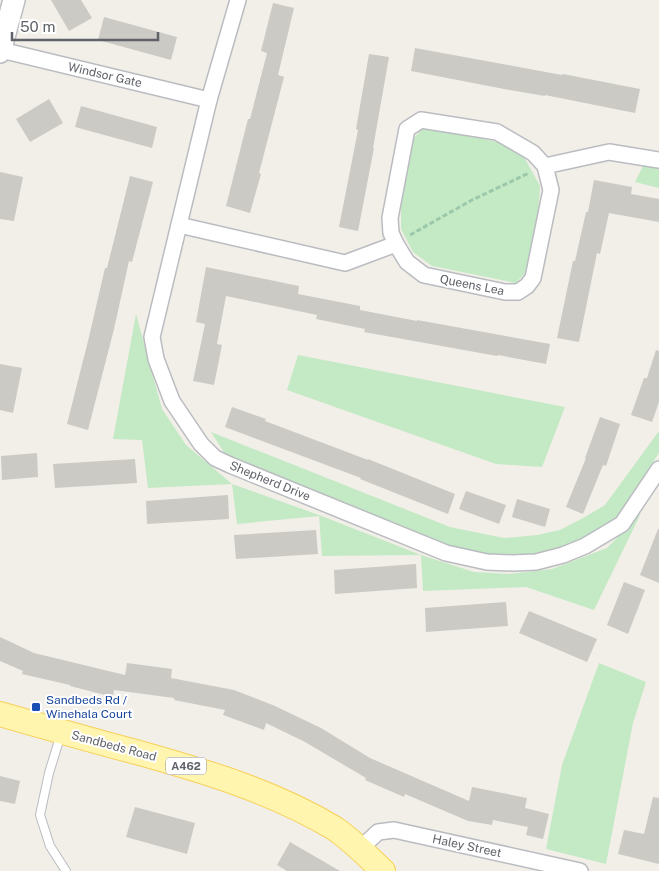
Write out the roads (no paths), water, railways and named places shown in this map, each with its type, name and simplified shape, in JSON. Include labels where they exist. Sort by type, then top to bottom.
[{"type":"main road","name":"Sandbeds Road","points":[[0,714],[202,770],[263,792],[336,829],[360,849]]},
{"type":"main road","name":"A462","points":[[360,849],[382,871]]},
{"type":"street","points":[[0,51],[14,0]]},
{"type":"street","name":"Shepherd Drive","points":[[238,0],[209,100],[152,337],[156,359],[172,401],[201,444],[215,458],[230,466],[446,553],[487,562],[536,562],[563,555],[585,546],[622,524],[659,469]]},
{"type":"street","name":"Windsor Gate","points":[[0,51],[209,100]]},
{"type":"street","name":"Queens Lea","points":[[421,120],[498,132],[533,153],[545,166],[551,190],[533,278],[518,292],[505,292],[424,275],[407,262],[396,244],[391,232],[390,218],[408,129],[421,120]]},
{"type":"street","points":[[545,166],[609,152],[659,160]]},
{"type":"street","points":[[179,225],[345,263],[396,244]]},
{"type":"street","name":"Haley Street","points":[[360,849],[378,832],[394,830],[580,871]]},
{"type":"lane","points":[[62,732],[49,773],[40,815],[50,846],[66,871]]},
{"type":"place","name":"Sandbeds Rd / Winehala Court","points":[[36,707]]}]
